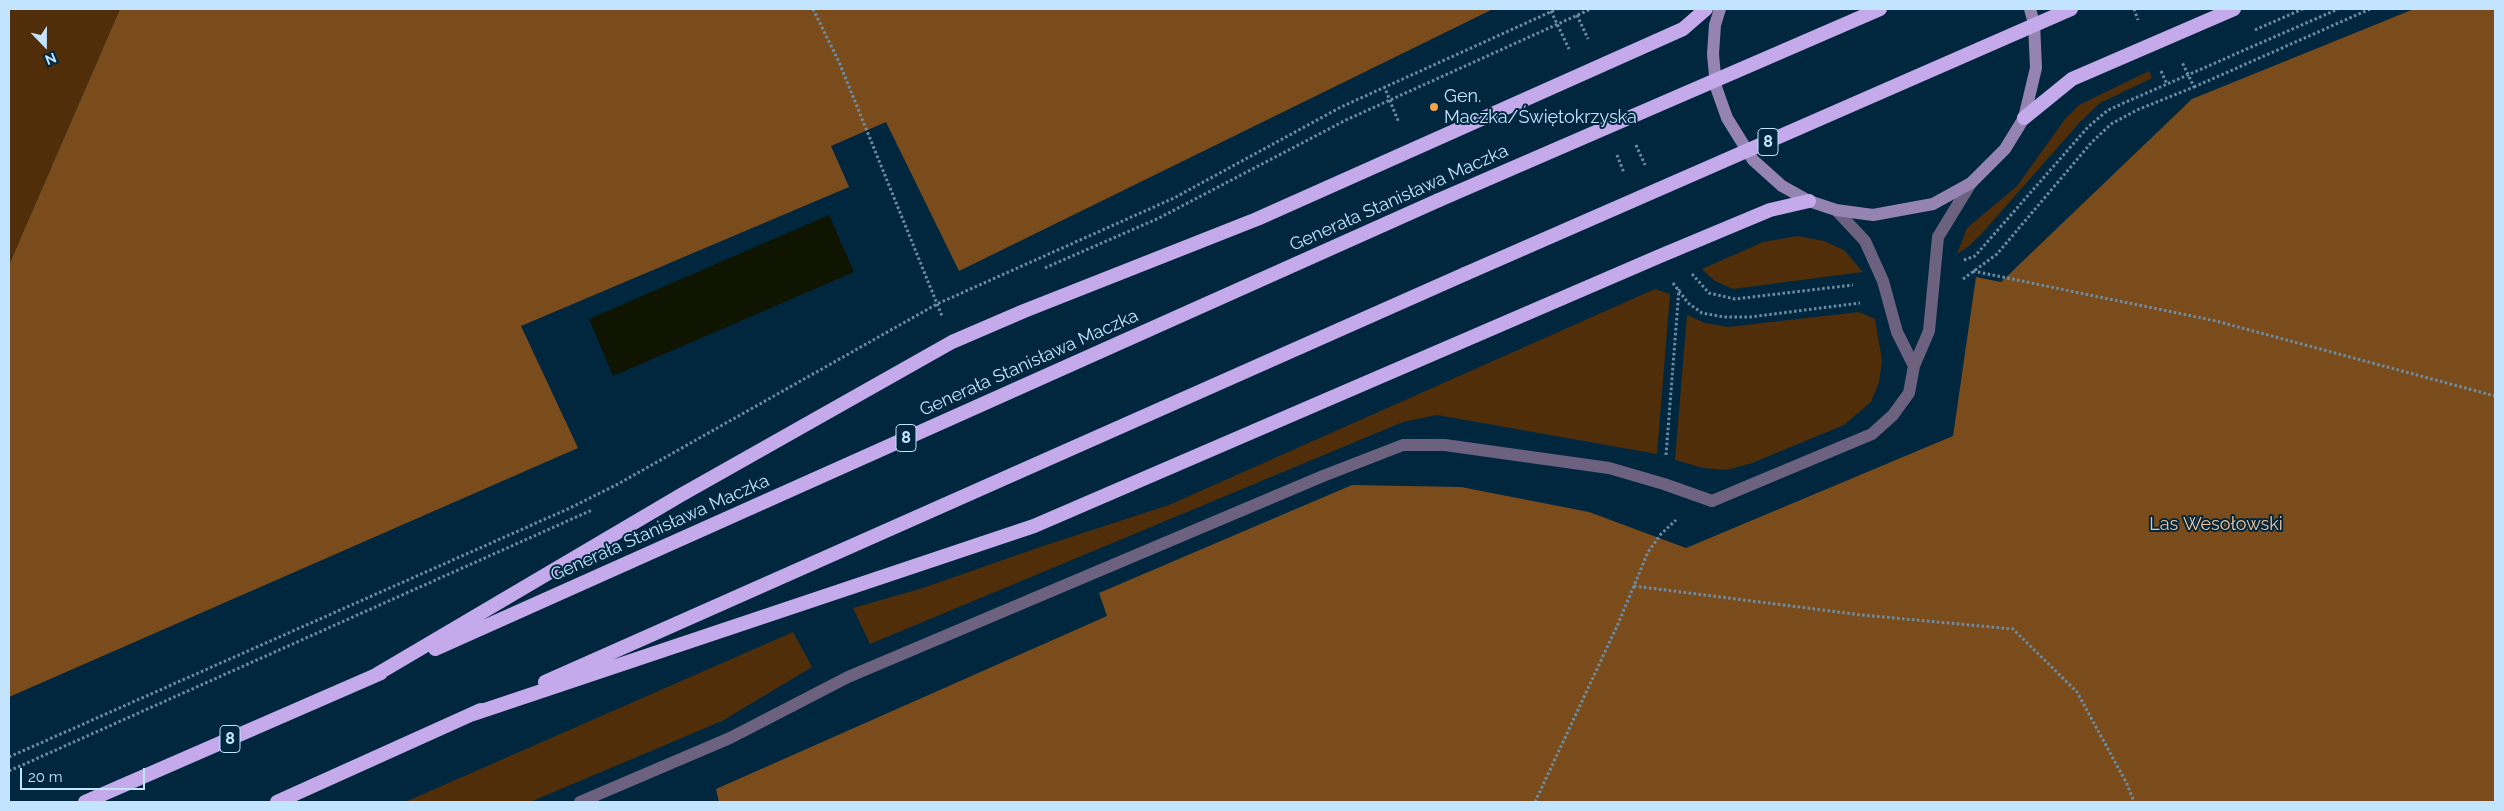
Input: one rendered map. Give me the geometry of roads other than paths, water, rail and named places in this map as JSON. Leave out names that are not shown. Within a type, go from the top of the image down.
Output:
[{"type":"highway","points":[[374,676],[690,490],[952,342],[1033,307],[1257,219],[1683,28],[1706,9]]},
{"type":"highway","name":"Generała Stanisława Maczka","points":[[85,802],[374,676],[1438,200],[1880,9]]},
{"type":"highway","name":"8","points":[[277,802],[1465,274],[2071,9]]},
{"type":"highway","points":[[2024,118],[2072,79],[2234,9]]},
{"type":"highway","points":[[473,714],[1034,526],[1770,210],[1809,201]]},
{"type":"main road","points":[[1720,9],[1715,25],[1713,54],[1716,87],[1727,118],[1754,160],[1782,186],[1809,201],[1836,210],[1873,215],[1933,204],[1971,183],[2005,149],[2024,118],[2036,68],[2034,23],[2030,9]]},
{"type":"street","points":[[580,802],[730,738],[848,677],[1314,480],[1403,445],[1445,445],[1609,468],[1664,484],[1712,501],[1872,434],[1893,414],[1909,393],[1914,366],[1929,331],[1938,237],[1971,183]]},
{"type":"street","points":[[1836,210],[1865,241],[1884,281],[1897,332],[1914,366]]},
{"type":"place","name":"Gen. Maczka/Świętokrzyska","points":[[1434,107]]},
{"type":"park label","name":"Las Wesołowski","points":[[2216,525]]}]
